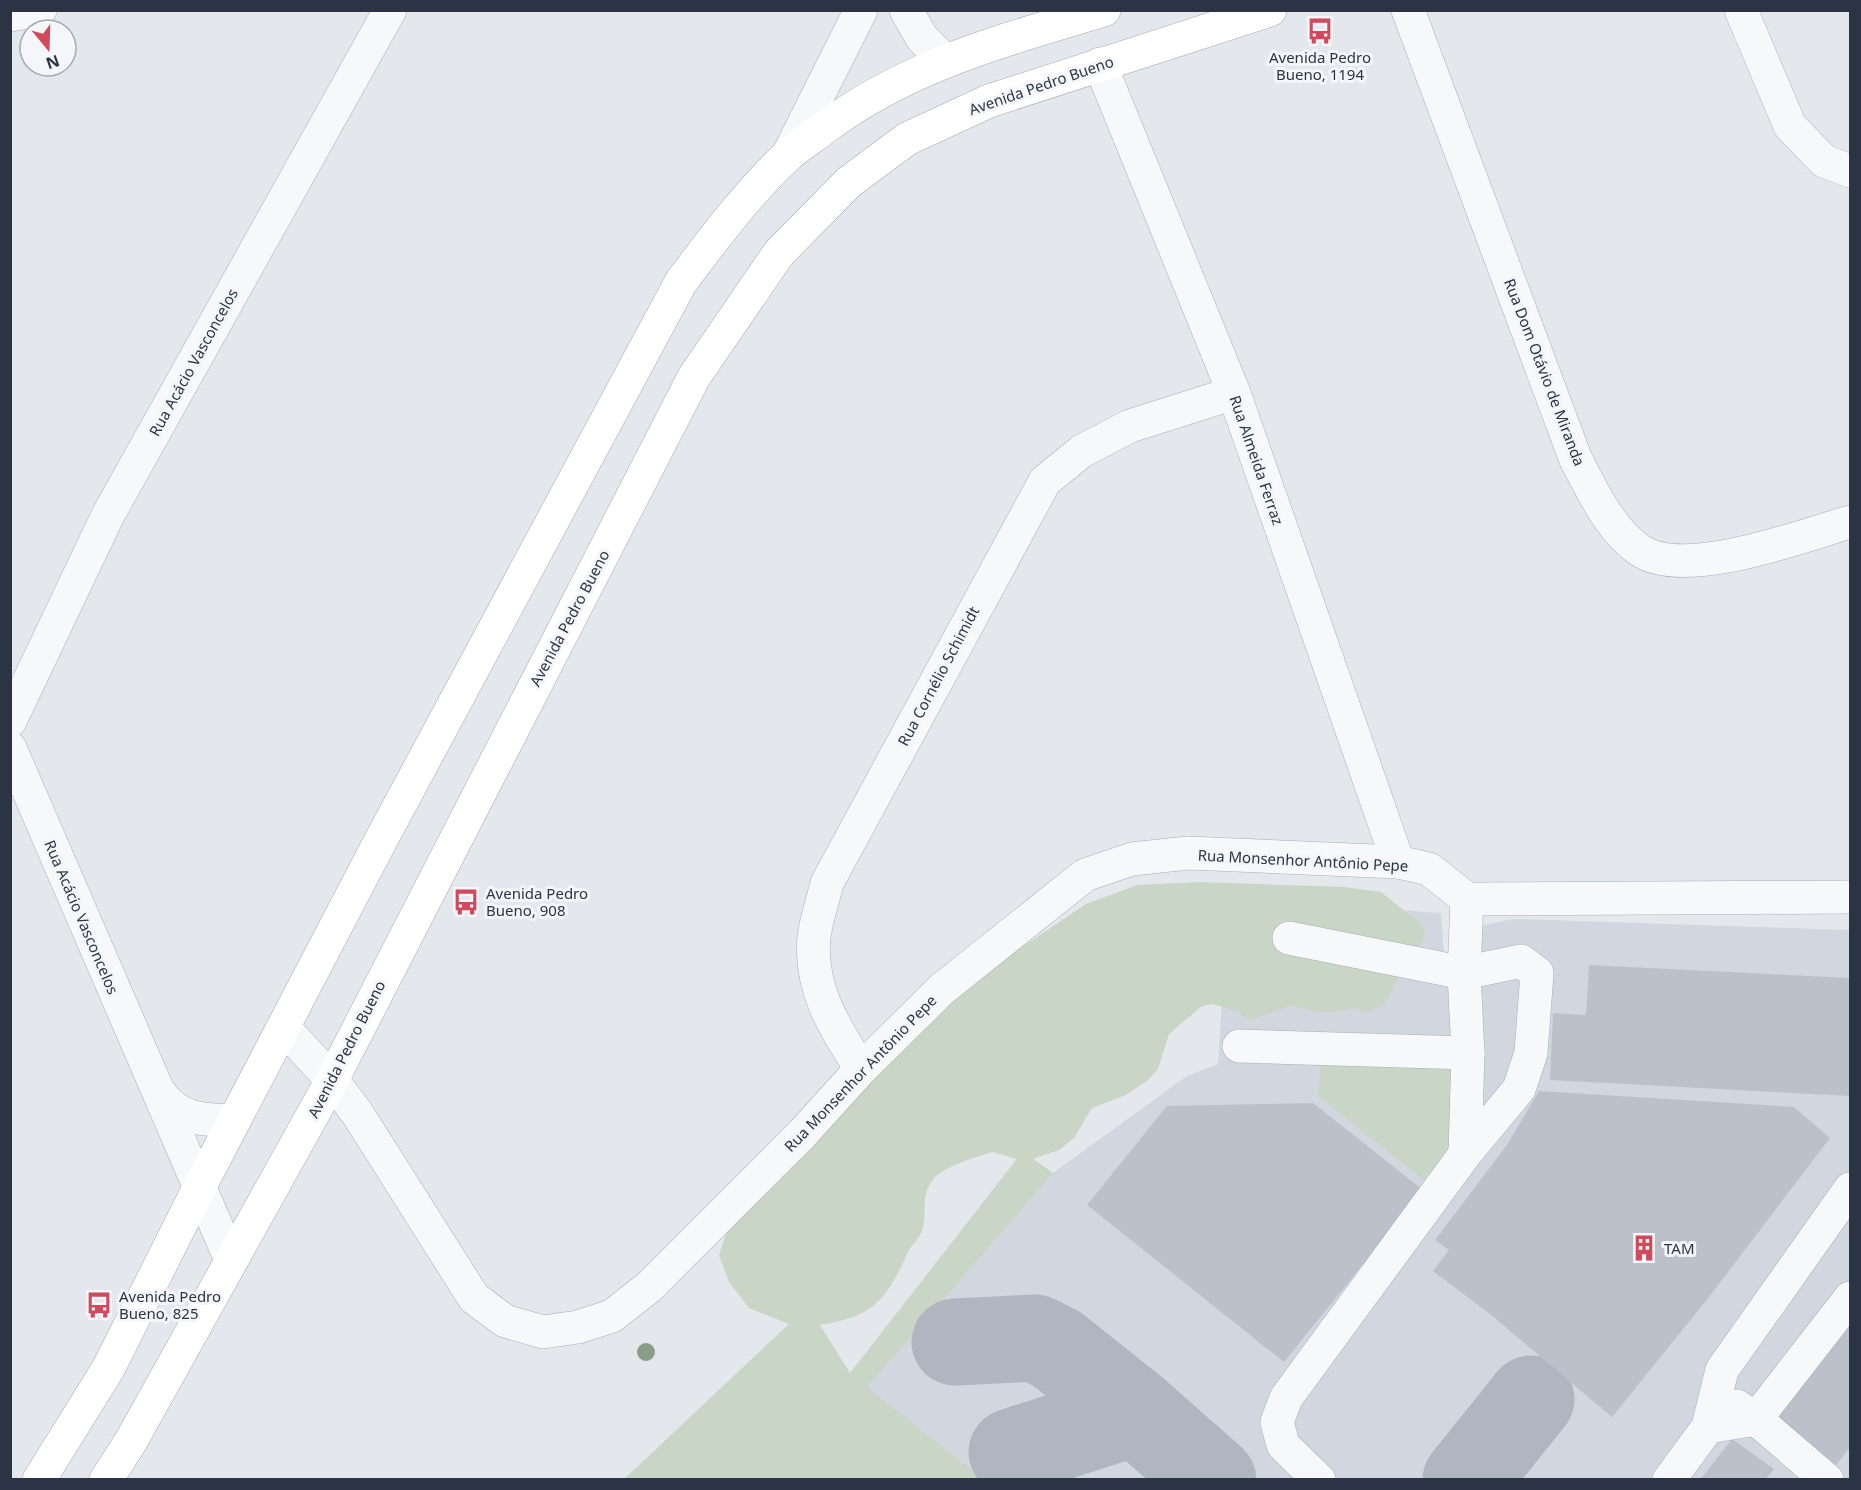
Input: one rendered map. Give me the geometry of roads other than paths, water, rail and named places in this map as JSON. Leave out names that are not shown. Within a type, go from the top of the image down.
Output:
[{"type":"main road","points":[[39,1479],[108,1369],[234,1120],[454,701],[681,282],[732,216],[788,155],[852,107],[909,75],[944,60],[1104,10]]},
{"type":"main road","name":"Avenida Pedro Bueno","points":[[105,1479],[131,1441],[332,1080],[694,377],[779,254],[849,182],[907,139],[989,101],[1270,10]]},
{"type":"street","points":[[10,15],[40,10]]},
{"type":"street","name":"Rua Acácio Vasconcelos","points":[[10,721],[108,515],[390,10]]},
{"type":"street","points":[[788,155],[861,10]]},
{"type":"street","points":[[906,10],[922,38],[944,60]]},
{"type":"street","name":"Rua Dom Otávio de Miranda","points":[[1408,10],[1576,460],[1605,515],[1639,550],[1678,562],[1729,557],[1851,522]]},
{"type":"street","points":[[1741,10],[1790,126],[1824,161],[1851,171]]},
{"type":"street","name":"Rua Almeida Ferraz","points":[[1100,64],[1234,393],[1398,862]]},
{"type":"street","name":"Rua Cornélio Schimidt","points":[[861,1069],[827,1015],[817,980],[814,938],[827,883],[1008,546],[1045,481],[1082,451],[1130,426],[1234,393]]},
{"type":"street","name":"Rua Acácio Vasconcelos","points":[[10,748],[231,1260]]},
{"type":"street","name":"Rua Monsenhor Antônio Pepe","points":[[284,1028],[332,1080],[390,1163],[474,1298],[505,1321],[543,1332],[578,1327],[612,1316],[650,1287],[802,1134],[861,1069],[942,989],[1085,875],[1132,859],[1188,853],[1398,862],[1429,869],[1467,899]]},
{"type":"street","points":[[1465,1154],[1468,1053],[1464,973],[1467,899],[1851,897]]},
{"type":"street","points":[[1289,938],[1464,973],[1521,961],[1537,973],[1531,1053],[1520,1089],[1465,1154],[1286,1398],[1277,1422],[1283,1445],[1320,1479]]},
{"type":"street","points":[[1239,1046],[1468,1053]]},
{"type":"street","name":"Rua Acácio Vasconcelos","points":[[154,1086],[173,1107],[195,1120],[234,1120]]},
{"type":"street","points":[[1668,1479],[1708,1427],[1722,1370],[1851,1189]]},
{"type":"street","points":[[1708,1427],[1756,1419],[1851,1298]]},
{"type":"street","points":[[1715,1392],[1756,1419],[1818,1476]]},
{"type":"place","name":"Avenida Pedro Bueno, 1194","points":[[1320,31]]},
{"type":"place","name":"Avenida Pedro Bueno, 908","points":[[466,902]]},
{"type":"place","name":"TAM","points":[[1644,1248]]},
{"type":"place","name":"Avenida Pedro Bueno, 825","points":[[99,1305]]}]
